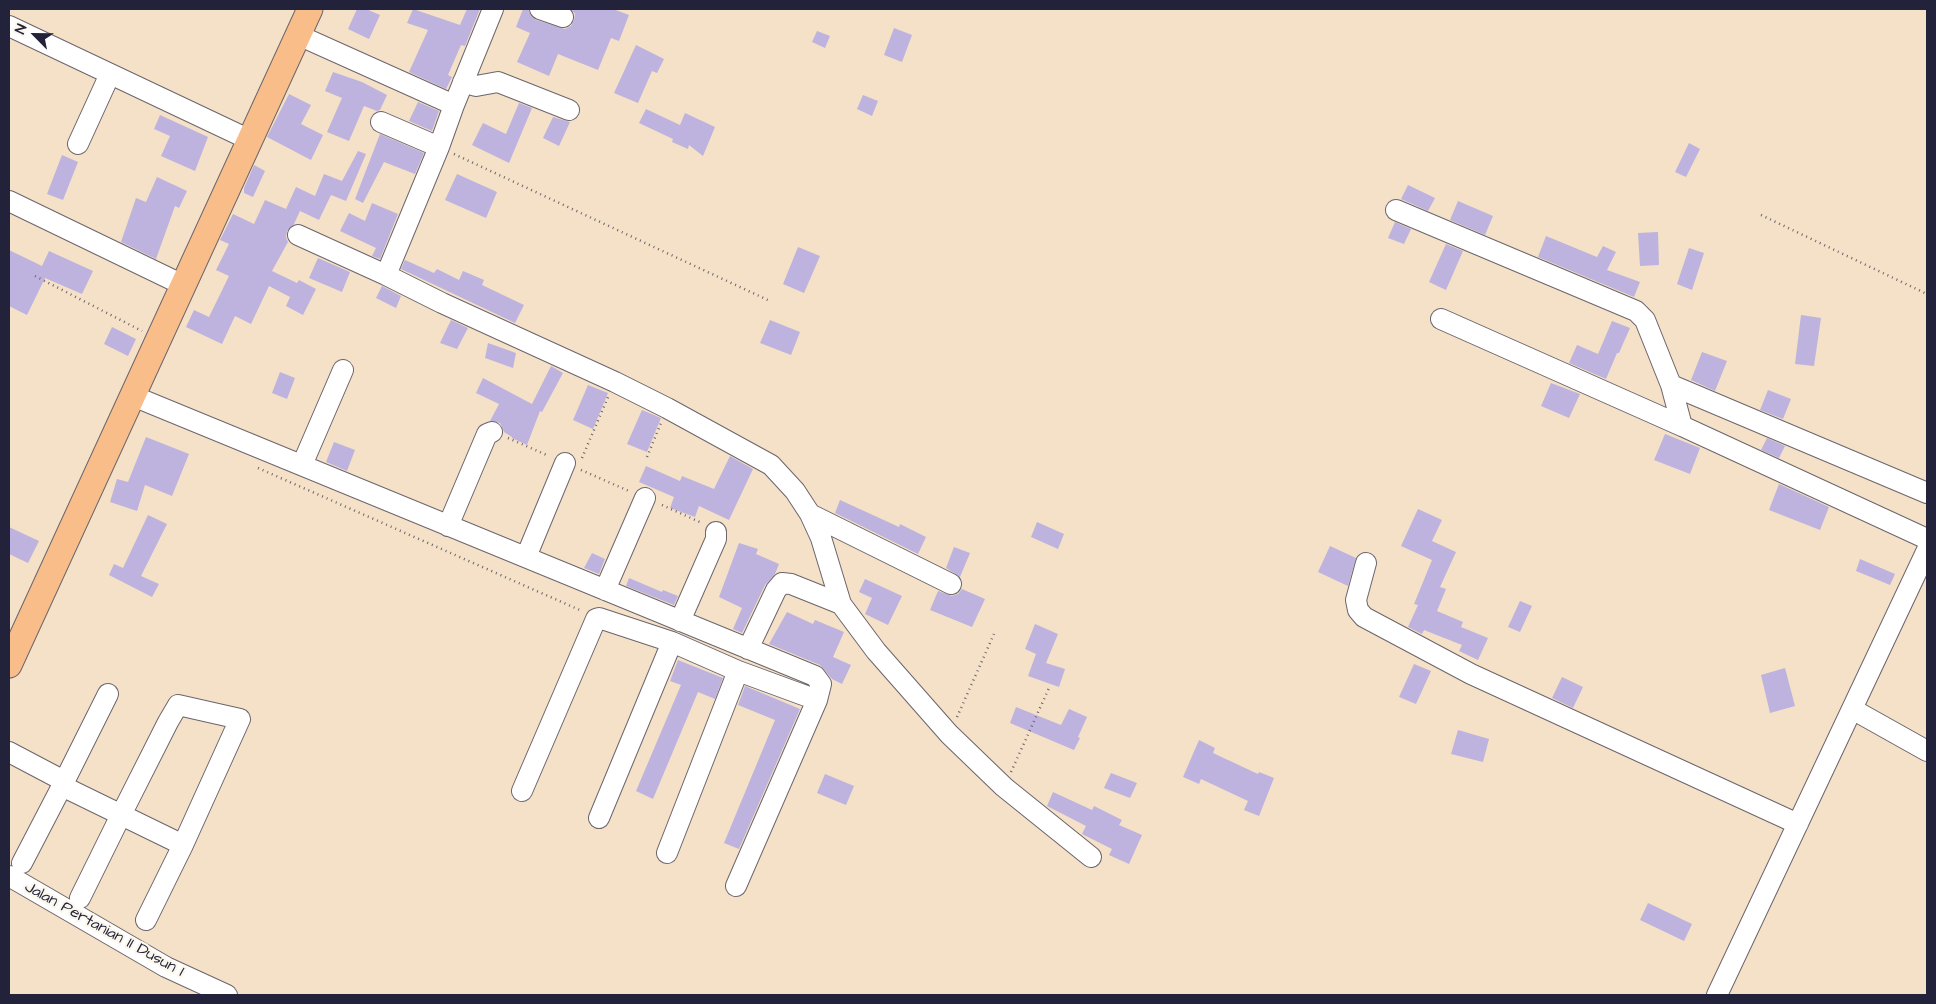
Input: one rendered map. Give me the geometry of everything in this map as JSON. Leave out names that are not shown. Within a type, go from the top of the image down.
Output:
[{"type":"main road","points":[[9,665],[310,9]]},
{"type":"street","points":[[386,275],[493,9]]},
{"type":"street","points":[[540,9],[563,17]]},
{"type":"street","points":[[9,26],[250,140]]},
{"type":"street","points":[[298,35],[454,105]]},
{"type":"street","points":[[78,144],[110,74]]},
{"type":"street","points":[[463,82],[476,86],[498,82],[569,110]]},
{"type":"street","points":[[381,122],[439,147]]},
{"type":"street","points":[[9,201],[183,285]]},
{"type":"street","points":[[1396,210],[1636,311],[1645,320],[1671,386],[1682,426]]},
{"type":"street","points":[[298,235],[615,382],[771,465],[795,491],[810,514],[821,538],[841,604],[876,651],[949,734],[1004,787],[1091,857]]},
{"type":"street","points":[[1441,319],[1927,538]]},
{"type":"street","points":[[302,465],[343,370]]},
{"type":"street","points":[[1671,386],[1927,492]]},
{"type":"street","points":[[133,396],[815,676],[821,684],[817,700],[736,886]]},
{"type":"street","points":[[448,526],[487,434],[492,432]]},
{"type":"street","points":[[526,557],[571,466]]},
{"type":"street","points":[[605,590],[645,498]]},
{"type":"street","points":[[810,514],[951,584]]},
{"type":"street","points":[[680,621],[716,539],[716,532]]},
{"type":"street","points":[[1717,995],[1927,550]]},
{"type":"street","points":[[1366,563],[1356,600],[1358,610],[1364,617],[1471,674],[1798,824]]},
{"type":"street","points":[[748,649],[776,590],[782,583],[791,584],[841,604]]},
{"type":"street","points":[[522,791],[596,619],[600,618],[672,642],[738,671],[817,700]]},
{"type":"street","points":[[599,818],[672,642]]},
{"type":"street","points":[[667,853],[738,671]]},
{"type":"street","points":[[16,869],[63,784],[108,694]]},
{"type":"street","points":[[80,898],[120,815],[178,705],[240,719],[183,845],[146,920]]},
{"type":"street","points":[[1852,709],[1927,751]]},
{"type":"street","points":[[9,752],[120,815],[183,845]]},
{"type":"street","name":"Jalan Pertanian II Dusun I","points":[[16,869],[166,967],[227,995]]},
{"type":"path","points":[[439,147],[770,301]]},
{"type":"path","points":[[1761,214],[1927,294]]},
{"type":"path","points":[[35,276],[158,339]]},
{"type":"path","points":[[571,466],[615,382]]},
{"type":"path","points":[[647,457],[667,408]]},
{"type":"path","points":[[492,432],[710,527],[716,532]]},
{"type":"path","points":[[256,466],[600,618]]},
{"type":"path","points":[[949,734],[994,634]]},
{"type":"path","points":[[1004,787],[1049,688]]},
{"type":"building","points":[[357,9],[366,9],[380,15],[369,39],[348,29]]},
{"type":"building","points":[[413,9],[460,25],[467,9],[480,9],[465,46],[461,45],[448,75],[452,77],[446,89],[409,72],[428,30],[407,23]]},
{"type":"building","points":[[523,9],[528,9],[531,16],[536,20],[565,29],[571,26],[574,20],[575,14],[571,9],[613,9],[629,15],[619,41],[611,38],[598,70],[558,54],[549,76],[517,62],[530,33],[516,27]]},
{"type":"building","points":[[894,28],[912,35],[902,62],[884,55]]},
{"type":"building","points":[[817,31],[830,36],[825,48],[812,42]]},
{"type":"building","points":[[636,45],[664,59],[657,73],[652,71],[638,103],[614,93]]},
{"type":"building","points":[[333,72],[362,82],[387,95],[380,110],[377,111],[364,106],[349,141],[327,132],[342,98],[325,91]]},
{"type":"building","points":[[289,94],[311,105],[301,124],[323,135],[311,160],[267,137]]},
{"type":"building","points":[[863,95],[878,101],[872,116],[857,109]]},
{"type":"building","points":[[418,102],[439,111],[432,131],[409,121]]},
{"type":"building","points":[[519,103],[532,108],[509,163],[472,145],[483,123],[506,134]]},
{"type":"building","points":[[646,109],[680,125],[685,113],[715,127],[703,156],[689,145],[688,149],[672,142],[673,139],[639,123]]},
{"type":"building","points":[[160,115],[208,137],[195,171],[161,156],[170,136],[154,129]]},
{"type":"building","points":[[553,117],[570,122],[559,146],[543,138]]},
{"type":"building","points":[[380,134],[424,153],[415,174],[384,162],[363,203],[355,199]]},
{"type":"building","points":[[1689,143],[1700,149],[1686,177],[1675,172]]},
{"type":"building","points":[[358,151],[366,154],[346,201],[331,195],[319,220],[300,211],[294,224],[287,231],[286,237],[288,242],[272,271],[297,283],[299,280],[316,289],[303,315],[286,306],[290,297],[269,286],[251,324],[235,316],[222,344],[186,327],[194,310],[209,317],[229,276],[216,270],[229,244],[220,240],[233,214],[254,224],[265,200],[286,209],[296,187],[315,196],[324,174],[342,181]]},
{"type":"building","points":[[62,155],[78,162],[63,200],[47,194]]},
{"type":"building","points":[[254,165],[265,171],[253,197],[244,193],[244,188]]},
{"type":"building","points":[[457,174],[497,192],[486,218],[445,200]]},
{"type":"building","points":[[157,177],[187,191],[179,208],[175,206],[156,259],[121,242],[136,198],[146,202]]},
{"type":"building","points":[[1408,185],[1435,198],[1428,211],[1401,199]]},
{"type":"building","points":[[1458,201],[1493,216],[1485,235],[1450,220]]},
{"type":"building","points":[[372,203],[398,214],[380,259],[372,256],[376,248],[340,231],[349,213],[365,221]]},
{"type":"building","points":[[1395,222],[1411,229],[1404,244],[1388,238]]},
{"type":"building","points":[[1658,232],[1659,265],[1640,266],[1638,233]]},
{"type":"building","points":[[1546,236],[1597,257],[1603,246],[1616,252],[1607,270],[1640,282],[1634,297],[1538,257]]},
{"type":"building","points":[[1446,244],[1463,251],[1446,290],[1429,282]]},
{"type":"building","points":[[798,247],[820,256],[804,293],[783,284]]},
{"type":"building","points":[[1689,248],[1704,253],[1692,290],[1677,284]]},
{"type":"building","points":[[9,250],[42,266],[49,251],[93,271],[82,294],[45,278],[27,315],[9,306]]},
{"type":"building","points":[[318,258],[350,272],[342,292],[309,278]]},
{"type":"building","points":[[405,260],[434,273],[437,269],[459,280],[463,271],[484,280],[482,285],[524,305],[515,323],[401,269]]},
{"type":"building","points":[[382,286],[401,296],[396,308],[376,298]]},
{"type":"building","points":[[1801,315],[1821,318],[1814,366],[1795,364]]},
{"type":"building","points":[[451,320],[468,328],[457,349],[440,343]]},
{"type":"building","points":[[770,320],[800,332],[791,355],[760,343]]},
{"type":"building","points":[[1612,321],[1630,328],[1606,379],[1569,363],[1577,345],[1598,354]]},
{"type":"building","points":[[112,327],[136,339],[128,356],[104,344]]},
{"type":"building","points":[[488,343],[516,353],[513,368],[485,358]]},
{"type":"building","points":[[1702,352],[1727,361],[1715,391],[1691,380]]},
{"type":"building","points":[[551,366],[563,373],[542,412],[540,411],[527,445],[504,432],[500,423],[490,421],[499,404],[476,393],[483,378],[532,404]]},
{"type":"building","points":[[280,372],[295,378],[287,399],[272,393]]},
{"type":"building","points":[[1551,383],[1580,394],[1569,418],[1541,406]]},
{"type":"building","points":[[588,385],[608,393],[593,429],[573,420]]},
{"type":"building","points":[[1768,390],[1791,399],[1783,419],[1760,410]]},
{"type":"building","points":[[642,410],[661,418],[647,452],[627,444]]},
{"type":"building","points":[[1665,434],[1700,448],[1690,474],[1654,460]]},
{"type":"building","points":[[146,437],[189,454],[172,496],[145,485],[137,511],[110,502],[117,479],[128,482]]},
{"type":"building","points":[[1767,438],[1785,446],[1779,458],[1761,450]]},
{"type":"building","points":[[334,442],[355,450],[347,471],[326,462]]},
{"type":"building","points":[[730,456],[753,469],[729,520],[699,506],[695,517],[670,508],[674,497],[639,482],[646,466],[680,481],[682,476],[714,489]]},
{"type":"building","points":[[1779,484],[1829,507],[1820,530],[1769,510]]},
{"type":"building","points":[[840,500],[899,527],[900,524],[926,537],[918,554],[835,513]]},
{"type":"building","points":[[1418,509],[1442,520],[1432,541],[1456,552],[1440,587],[1446,589],[1437,611],[1463,622],[1461,627],[1488,638],[1478,660],[1459,651],[1462,645],[1424,630],[1422,634],[1408,627],[1418,605],[1414,604],[1432,560],[1401,546]]},
{"type":"building","points":[[148,515],[167,524],[141,576],[159,584],[152,597],[109,575],[114,564],[123,568]]},
{"type":"building","points":[[1037,522],[1064,534],[1058,549],[1031,537]]},
{"type":"building","points":[[9,527],[39,541],[28,563],[9,554]]},
{"type":"building","points":[[739,543],[758,549],[756,554],[779,564],[775,574],[765,585],[742,633],[733,629],[742,608],[719,597]]},
{"type":"building","points":[[1330,546],[1356,558],[1348,586],[1318,572]]},
{"type":"building","points":[[954,547],[970,553],[960,577],[946,568]]},
{"type":"building","points":[[592,553],[605,559],[599,574],[584,568]]},
{"type":"building","points":[[1860,559],[1895,574],[1890,585],[1856,571]]},
{"type":"building","points":[[629,578],[662,592],[663,590],[678,596],[674,605],[626,586]]},
{"type":"building","points":[[865,579],[902,596],[888,625],[865,614],[872,598],[859,592]]},
{"type":"building","points":[[962,589],[985,599],[972,627],[930,610],[938,591],[952,596],[958,594]]},
{"type":"building","points":[[1520,601],[1532,606],[1520,632],[1508,627]]},
{"type":"building","points":[[787,612],[813,624],[815,620],[844,632],[833,657],[851,665],[842,684],[832,679],[820,665],[769,644]]},
{"type":"building","points":[[1035,624],[1058,634],[1046,663],[1065,669],[1059,687],[1028,676],[1036,654],[1025,649]]},
{"type":"building","points":[[678,660],[723,678],[715,699],[698,692],[653,799],[636,791],[681,685],[670,681]]},
{"type":"building","points":[[1414,664],[1431,671],[1416,704],[1399,697]]},
{"type":"building","points":[[1785,668],[1795,706],[1770,713],[1761,675]]},
{"type":"building","points":[[1562,677],[1583,687],[1573,708],[1552,698]]},
{"type":"building","points":[[745,686],[800,709],[739,849],[724,843],[775,720],[738,705]]},
{"type":"building","points":[[1016,707],[1061,725],[1069,709],[1087,717],[1074,750],[1010,723]]},
{"type":"building","points":[[1458,730],[1489,739],[1483,762],[1451,754]]},
{"type":"building","points":[[1199,740],[1215,748],[1213,753],[1258,774],[1259,772],[1274,778],[1259,816],[1244,810],[1248,801],[1201,779],[1199,784],[1183,777]]},
{"type":"building","points":[[1111,773],[1137,783],[1130,798],[1104,788]]},
{"type":"building","points":[[825,774],[854,786],[846,805],[817,793]]},
{"type":"building","points":[[1053,792],[1092,810],[1094,806],[1122,820],[1119,825],[1142,835],[1129,864],[1109,855],[1112,849],[1082,834],[1086,826],[1047,806]]},
{"type":"building","points":[[1648,903],[1692,924],[1684,941],[1640,920]]}]
